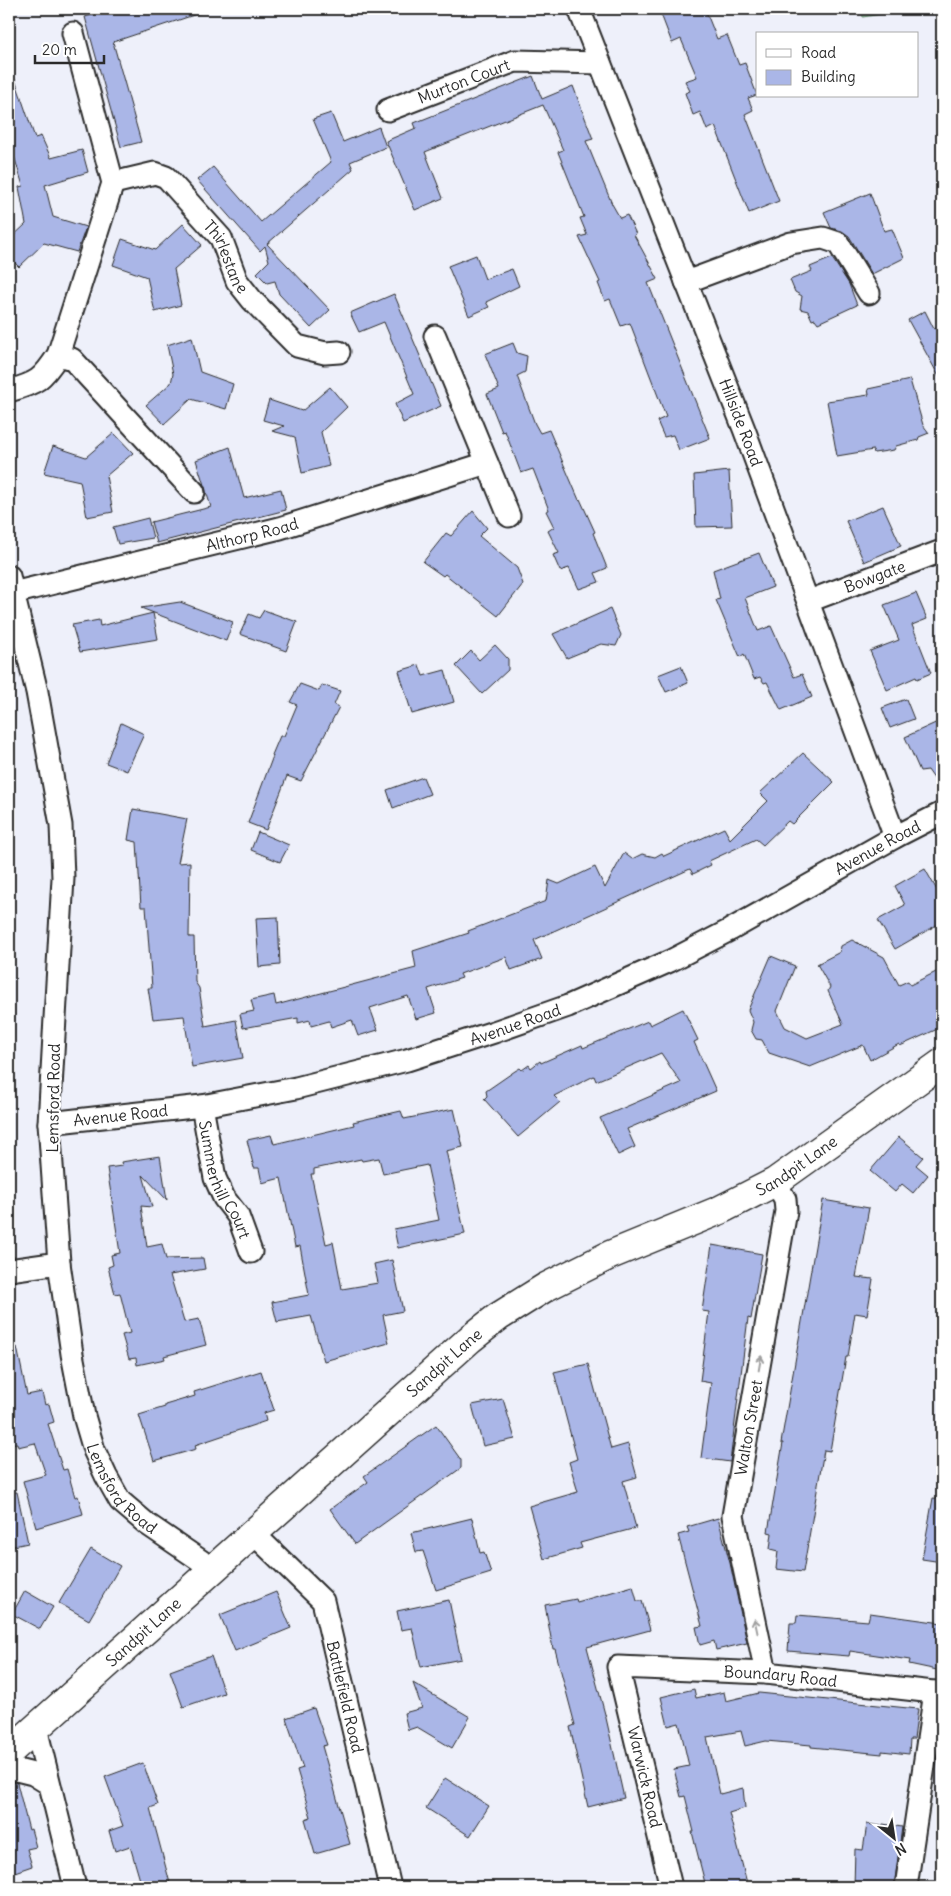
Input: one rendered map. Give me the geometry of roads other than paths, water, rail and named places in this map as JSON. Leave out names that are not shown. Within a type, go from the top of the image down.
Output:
[{"type":"street","name":"Hillside Road","points":[[579,9],[809,601],[895,837]]},
{"type":"street","points":[[9,391],[32,384],[47,373],[58,355],[113,183],[73,33]]},
{"type":"street","name":"Murton Court","points":[[388,110],[515,62],[600,63]]},
{"type":"street","name":"Thirlestane","points":[[113,183],[155,173],[166,177],[221,238],[237,281],[252,300],[297,346],[325,353],[339,352]]},
{"type":"street","points":[[686,282],[791,243],[824,238],[838,243],[869,293]]},
{"type":"street","points":[[435,336],[509,516]]},
{"type":"street","points":[[58,355],[72,360],[194,492]]},
{"type":"street","name":"Althorp Road","points":[[11,584],[280,528],[487,463]]},
{"type":"street","name":"Bowgate","points":[[809,601],[939,552]]},
{"type":"street","name":"Lemsford Road","points":[[11,584],[37,692],[61,825],[63,878],[49,1124],[59,1263],[72,1354],[84,1416],[94,1450],[120,1501],[141,1519],[213,1569]]},
{"type":"street","name":"Avenue Road","points":[[49,1124],[202,1106],[296,1088],[406,1060],[568,1006],[670,961],[942,813]]},
{"type":"street","name":"Sandpit Lane","points":[[9,1752],[470,1339],[498,1317],[546,1287],[610,1255],[720,1210],[775,1182],[942,1063]]},
{"type":"street","name":"Summerhill Court","points":[[202,1106],[215,1178],[224,1198],[238,1216],[251,1252]]},
{"type":"street","name":"Walton Street","points":[[766,1673],[733,1516],[786,1211],[784,1199],[775,1182]]},
{"type":"street","points":[[9,1270],[59,1263]]},
{"type":"street","name":"Battlefield Road","points":[[253,1533],[322,1601],[390,1887]]},
{"type":"street","name":"Boundary Road","points":[[618,1667],[766,1673],[939,1692]]},
{"type":"street","name":"Warwick Road","points":[[618,1667],[671,1887]]},
{"type":"street","points":[[906,1887],[939,1692]]},
{"type":"street","points":[[36,1728],[75,1887]]},
{"type":"street","points":[[9,1768],[33,1774],[49,1784]]}]
